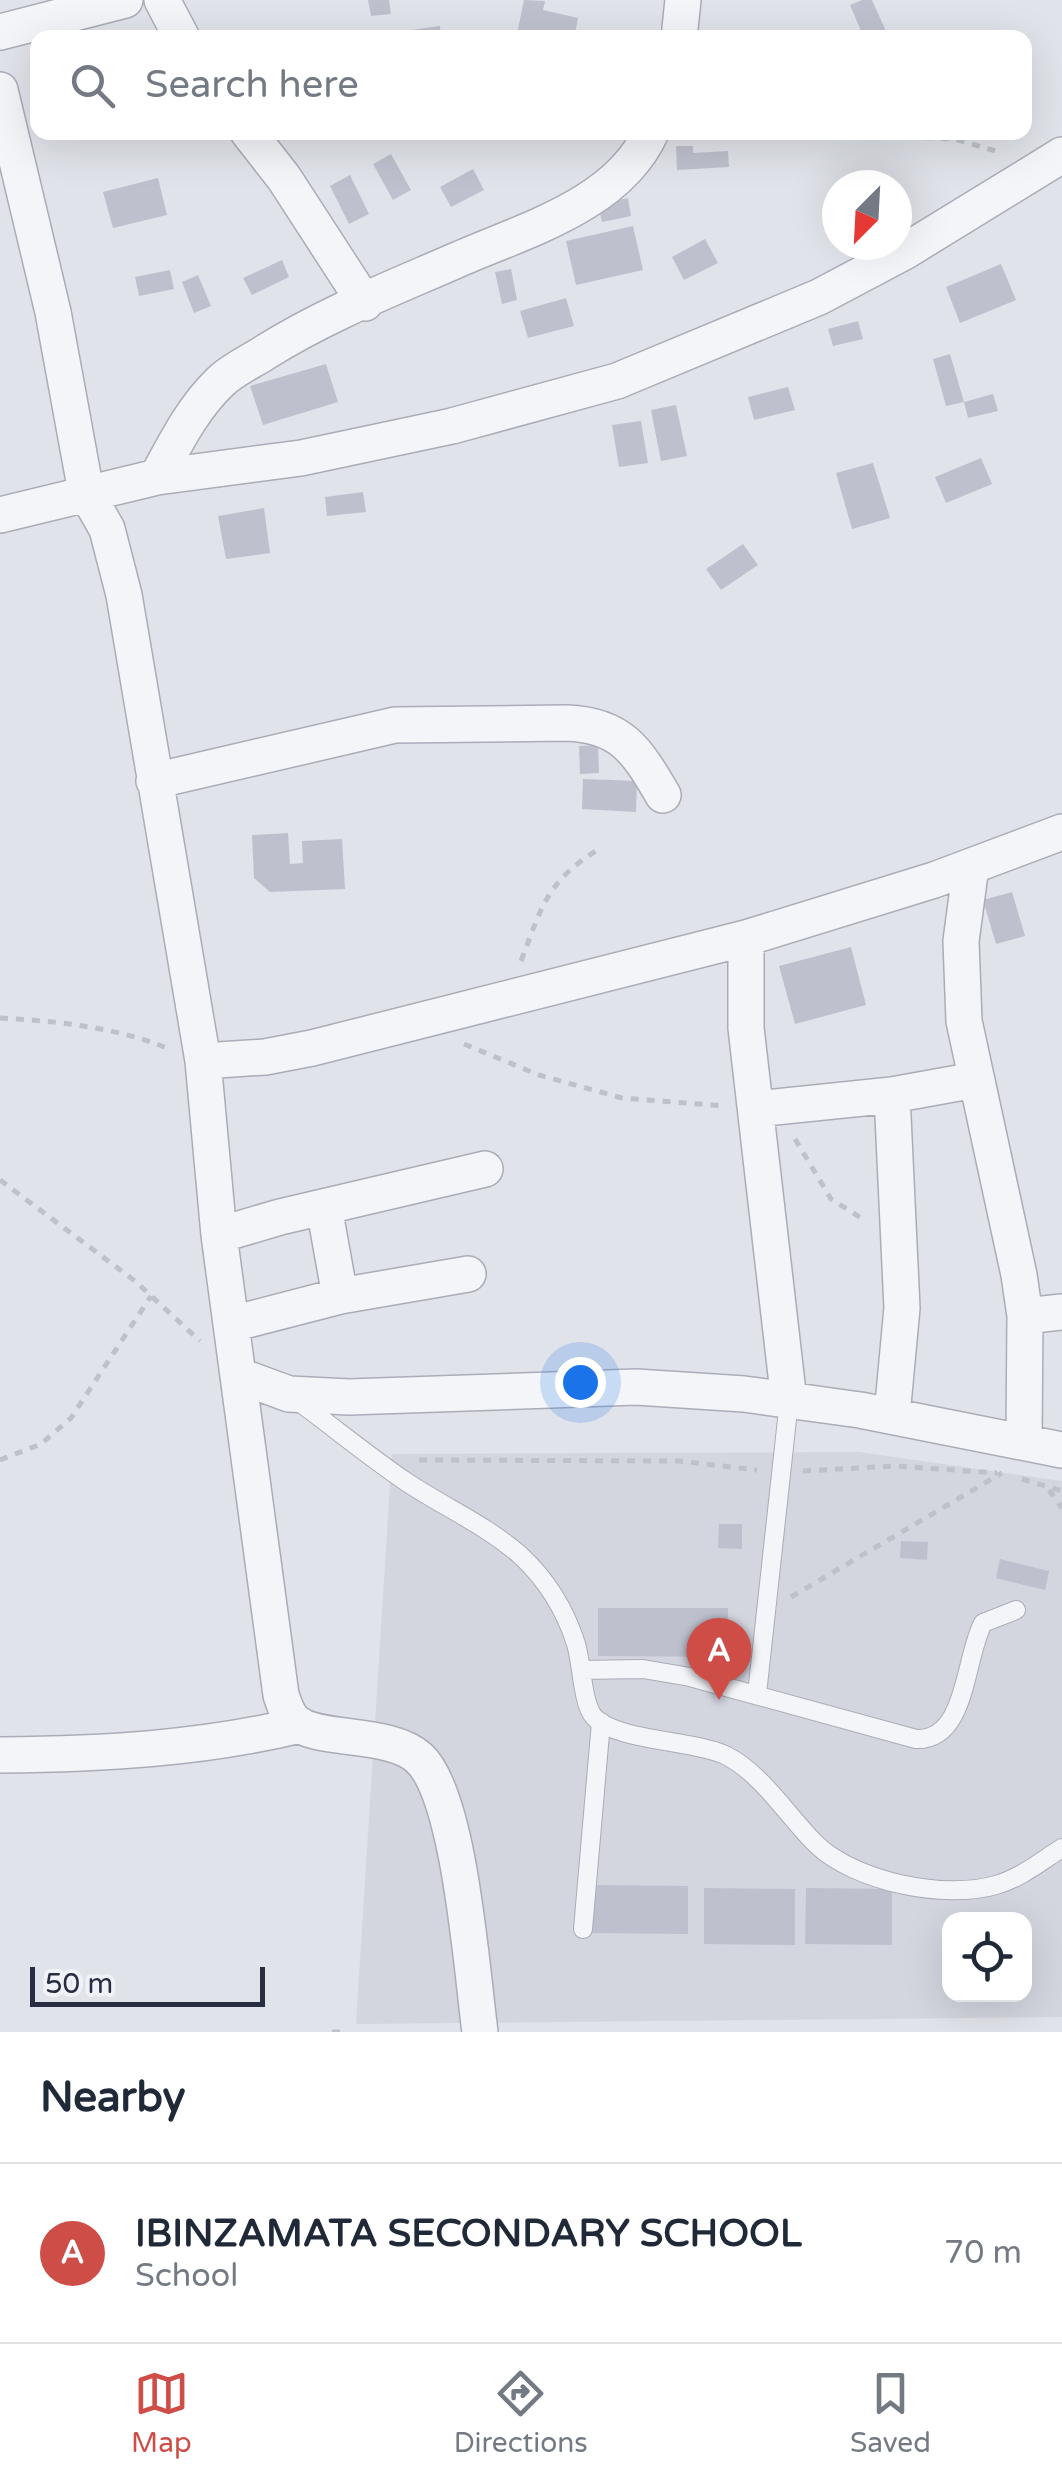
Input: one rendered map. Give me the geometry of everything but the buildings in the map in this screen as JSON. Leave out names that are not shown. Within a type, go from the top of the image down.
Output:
[{"type":"street","points":[[0,32],[125,0]]},
{"type":"street","points":[[162,0],[178,30]]},
{"type":"street","points":[[679,30],[683,0]]},
{"type":"street","points":[[0,90],[53,312],[86,492],[107,529],[124,594],[202,1061],[219,1235],[281,1696],[300,1725]]},
{"type":"street","points":[[254,140],[284,178],[364,302]]},
{"type":"street","points":[[157,478],[190,417],[222,380],[301,330],[542,224],[613,182],[646,140]]},
{"type":"street","points":[[0,515],[157,478],[302,458],[452,426],[616,381],[819,298],[904,252],[1052,162]]},
{"type":"street","points":[[154,781],[396,725],[567,723],[594,724],[618,735],[642,759],[663,795]]},
{"type":"street","points":[[202,1061],[265,1057],[410,1026],[508,997],[746,938],[971,866],[1062,832]]},
{"type":"street","points":[[971,866],[961,957],[964,1021],[1019,1275],[1024,1316],[1024,1440]]},
{"type":"street","points":[[746,938],[746,1028],[789,1400]]},
{"type":"street","points":[[756,1109],[975,1080]]},
{"type":"street","points":[[892,1094],[902,1308],[892,1415]]},
{"type":"street","points":[[219,1235],[485,1169]]},
{"type":"street","points":[[324,1207],[340,1296]]},
{"type":"street","points":[[232,1324],[340,1296],[468,1274]]},
{"type":"street","points":[[1024,1316],[1062,1312]]},
{"type":"street","points":[[240,1376],[288,1394],[350,1398],[636,1387],[744,1394],[892,1415],[1062,1450]]},
{"type":"street","points":[[0,1754],[132,1751],[195,1745],[300,1725],[407,1750],[428,1768],[450,1830],[480,2032]]},
{"type":"lane","points":[[288,1394],[516,1552],[535,1570],[558,1600],[576,1646],[590,1711],[601,1722],[730,1757],[835,1860],[865,1876],[929,1888],[975,1889],[1015,1879],[1062,1848]]},
{"type":"lane","points":[[757,1694],[789,1400]]},
{"type":"lane","points":[[581,1670],[643,1669],[690,1677],[916,1739],[934,1738],[950,1725],[984,1623],[1016,1610]]},
{"type":"lane","points":[[583,1929],[601,1722]]},
{"type":"path","points":[[959,140],[1052,162]]},
{"type":"path","points":[[508,997],[538,915],[555,884],[563,873],[598,849]]},
{"type":"path","points":[[0,1018],[137,1036],[202,1061]]},
{"type":"path","points":[[410,1026],[539,1075],[622,1098],[756,1109],[796,1140],[831,1199],[863,1220]]},
{"type":"path","points":[[0,1180],[151,1296],[240,1376]]},
{"type":"path","points":[[0,1460],[41,1444],[71,1418],[151,1296]]},
{"type":"path","points":[[378,1460],[679,1461],[782,1472],[894,1466],[1002,1474],[1062,1491]]},
{"type":"path","points":[[768,1612],[832,1570],[1002,1474]]},
{"type":"path","points":[[1047,1487],[1062,1508]]},
{"type":"path","points":[[332,2032],[345,2032]]},
{"type":"shaded area","points":[[859,1452],[1062,1481],[1062,2017],[356,2024],[392,1454]]},
{"type":"place","name":"IBINZAMATA SECONDARY SCHOOL","points":[[719,1700]]}]
